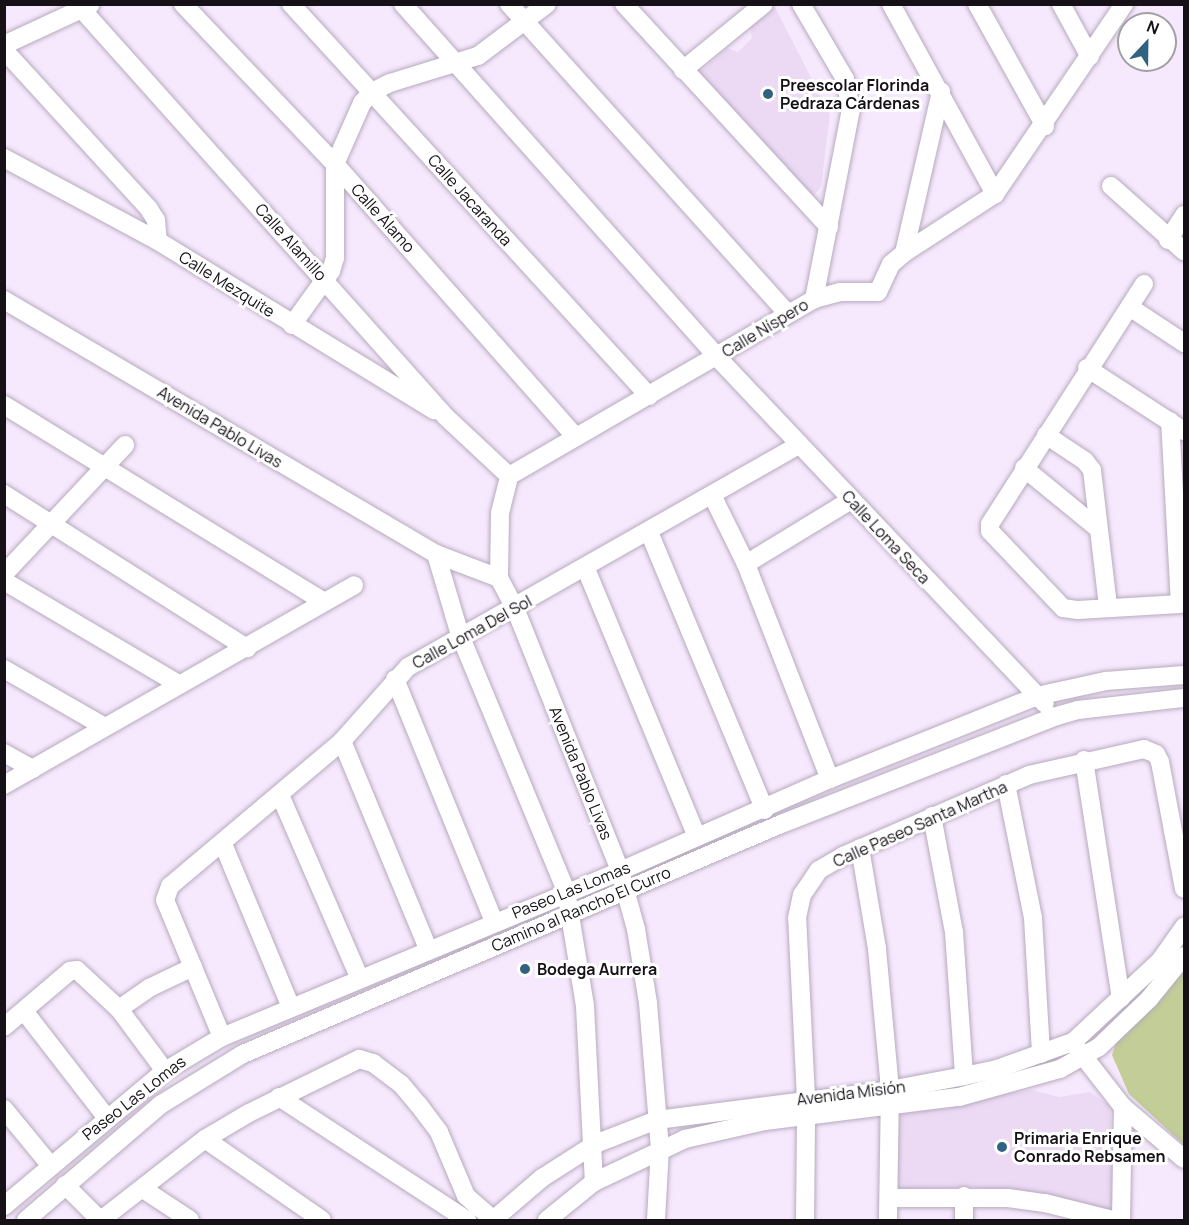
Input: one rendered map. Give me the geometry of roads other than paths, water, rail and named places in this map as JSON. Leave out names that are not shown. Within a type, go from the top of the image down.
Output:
[{"type":"street","name":"Calle Álamo","points":[[183,4],[335,164],[576,437]]},
{"type":"street","name":"Calle Jacaranda","points":[[291,4],[649,396]]},
{"type":"street","name":"Calle Loma Seca","points":[[403,4],[717,357],[1057,716]]},
{"type":"street","points":[[509,4],[787,313]]},
{"type":"street","points":[[292,325],[326,281],[335,258],[335,164],[355,115],[372,92],[478,56],[547,4]]},
{"type":"street","points":[[624,4],[829,227]]},
{"type":"street","points":[[801,4],[845,79],[851,109],[814,299]]},
{"type":"street","points":[[891,4],[996,194]]},
{"type":"street","points":[[977,4],[1044,126]]},
{"type":"street","points":[[1060,4],[1090,57]]},
{"type":"street","name":"Calle Níspero","points":[[509,476],[814,299],[840,292],[878,292],[891,264],[904,253],[996,194],[1044,126],[1124,4]]},
{"type":"street","points":[[4,45],[83,6]]},
{"type":"street","name":"Calle Alamillo","points":[[83,6],[446,417],[509,476]]},
{"type":"street","points":[[683,70],[752,8]]},
{"type":"street","points":[[4,50],[149,209],[156,220],[158,241]]},
{"type":"street","points":[[904,253],[941,91]]},
{"type":"street","name":"Calle Mezquite","points":[[4,158],[158,241],[292,325],[446,417]]},
{"type":"street","points":[[1111,186],[1168,240],[1185,250]]},
{"type":"street","points":[[1168,240],[1185,215]]},
{"type":"street","points":[[1087,368],[1177,426],[1180,604],[1108,606],[1078,610],[1063,608],[990,531],[993,517],[1087,368],[1131,308],[1144,284]]},
{"type":"street","name":"Avenida Pablo Livas","points":[[4,300],[436,554],[499,578],[515,608],[627,892],[648,1003],[660,1148],[656,1221]]},
{"type":"street","points":[[1131,308],[1185,343]]},
{"type":"street","points":[[4,405],[324,602]]},
{"type":"street","points":[[1046,435],[1086,460],[1092,470],[1096,527],[1108,606]]},
{"type":"street","points":[[4,574],[107,468],[125,445]]},
{"type":"street","name":"Calle Loma Del Sol","points":[[193,967],[165,900],[170,886],[223,844],[342,741],[395,679],[460,635],[586,569],[799,445]]},
{"type":"street","points":[[1024,468],[1096,527]]},
{"type":"street","points":[[499,578],[500,513],[509,476]]},
{"type":"street","points":[[4,494],[247,648]]},
{"type":"street","points":[[713,497],[746,564],[830,779]]},
{"type":"street","points":[[746,564],[851,500]]},
{"type":"street","points":[[649,532],[765,810]]},
{"type":"street","points":[[436,554],[460,635],[566,891],[585,1006],[595,1144],[594,1182]]},
{"type":"street","points":[[586,569],[696,837]]},
{"type":"street","points":[[4,581],[180,685]]},
{"type":"street","points":[[4,785],[354,585]]},
{"type":"street","points":[[4,669],[105,727]]},
{"type":"street","name":"Paseo Las Lomas","points":[[7,1201],[165,1071],[222,1037],[359,977],[765,810],[830,779],[1037,696],[1106,681],[1185,675]]},
{"type":"street","points":[[395,679],[494,922]]},
{"type":"street","name":"Camino al Rancho El Curro","points":[[26,1221],[160,1105],[243,1054],[378,994],[571,917],[781,824],[1057,716],[1078,710],[1185,698]]},
{"type":"street","points":[[342,741],[428,949]]},
{"type":"street","name":"Calle Paseo Santa Martha","points":[[805,1221],[806,1108],[797,918],[802,896],[819,870],[860,848],[1006,784],[1084,760],[1144,749],[1156,754],[1160,762],[1185,890]]},
{"type":"street","points":[[4,753],[33,769]]},
{"type":"street","points":[[1084,760],[1121,998]]},
{"type":"street","points":[[1006,784],[1033,918],[1041,1054]]},
{"type":"street","points":[[280,795],[359,977]]},
{"type":"street","points":[[932,816],[954,932],[964,1076]]},
{"type":"street","points":[[223,844],[291,1007]]},
{"type":"street","points":[[860,848],[877,949],[891,1097],[888,1221]]},
{"type":"street","name":"Avenida Misión","points":[[891,1097],[1041,1054],[1073,1042],[1160,961],[1185,927]]},
{"type":"street","name":"Avenida Misión","points":[[494,1220],[542,1178],[595,1144],[657,1120],[806,1108],[891,1097],[978,1093],[1034,1078],[1083,1059],[1149,999],[1185,956]]},
{"type":"street","points":[[119,1009],[149,988],[193,967],[222,1037]]},
{"type":"street","points":[[4,1027],[70,971],[86,974],[119,1009],[165,1071]]},
{"type":"street","points":[[24,1011],[107,1118]]},
{"type":"street","points":[[1073,1042],[1083,1059],[1123,1107],[1185,1159]]},
{"type":"street","points":[[66,1185],[100,1221],[205,1139],[279,1097],[352,1060],[373,1063],[401,1084],[439,1132],[466,1196],[494,1220]]},
{"type":"street","points":[[279,1097],[467,1221]]},
{"type":"street","points":[[1121,1221],[1123,1107]]},
{"type":"street","name":"Avenida Misión","points":[[547,1221],[594,1182],[660,1148],[806,1108]]},
{"type":"street","points":[[4,1109],[51,1166]]},
{"type":"street","points":[[205,1139],[322,1221]]},
{"type":"street","points":[[143,1189],[190,1221]]},
{"type":"street","points":[[451,1210],[466,1196]]},
{"type":"street","points":[[888,1198],[964,1196],[1044,1212],[1113,1221]]},
{"type":"street","points":[[964,1196],[964,1221]]},
{"type":"place","name":"Preescolar Florinda Pedraza Cárdenas","points":[[768,94]]},
{"type":"place","name":"Bodega Aurrera","points":[[525,969]]},
{"type":"place","name":"Primaria Enrique Conrado Rebsamen","points":[[1002,1147]]}]
